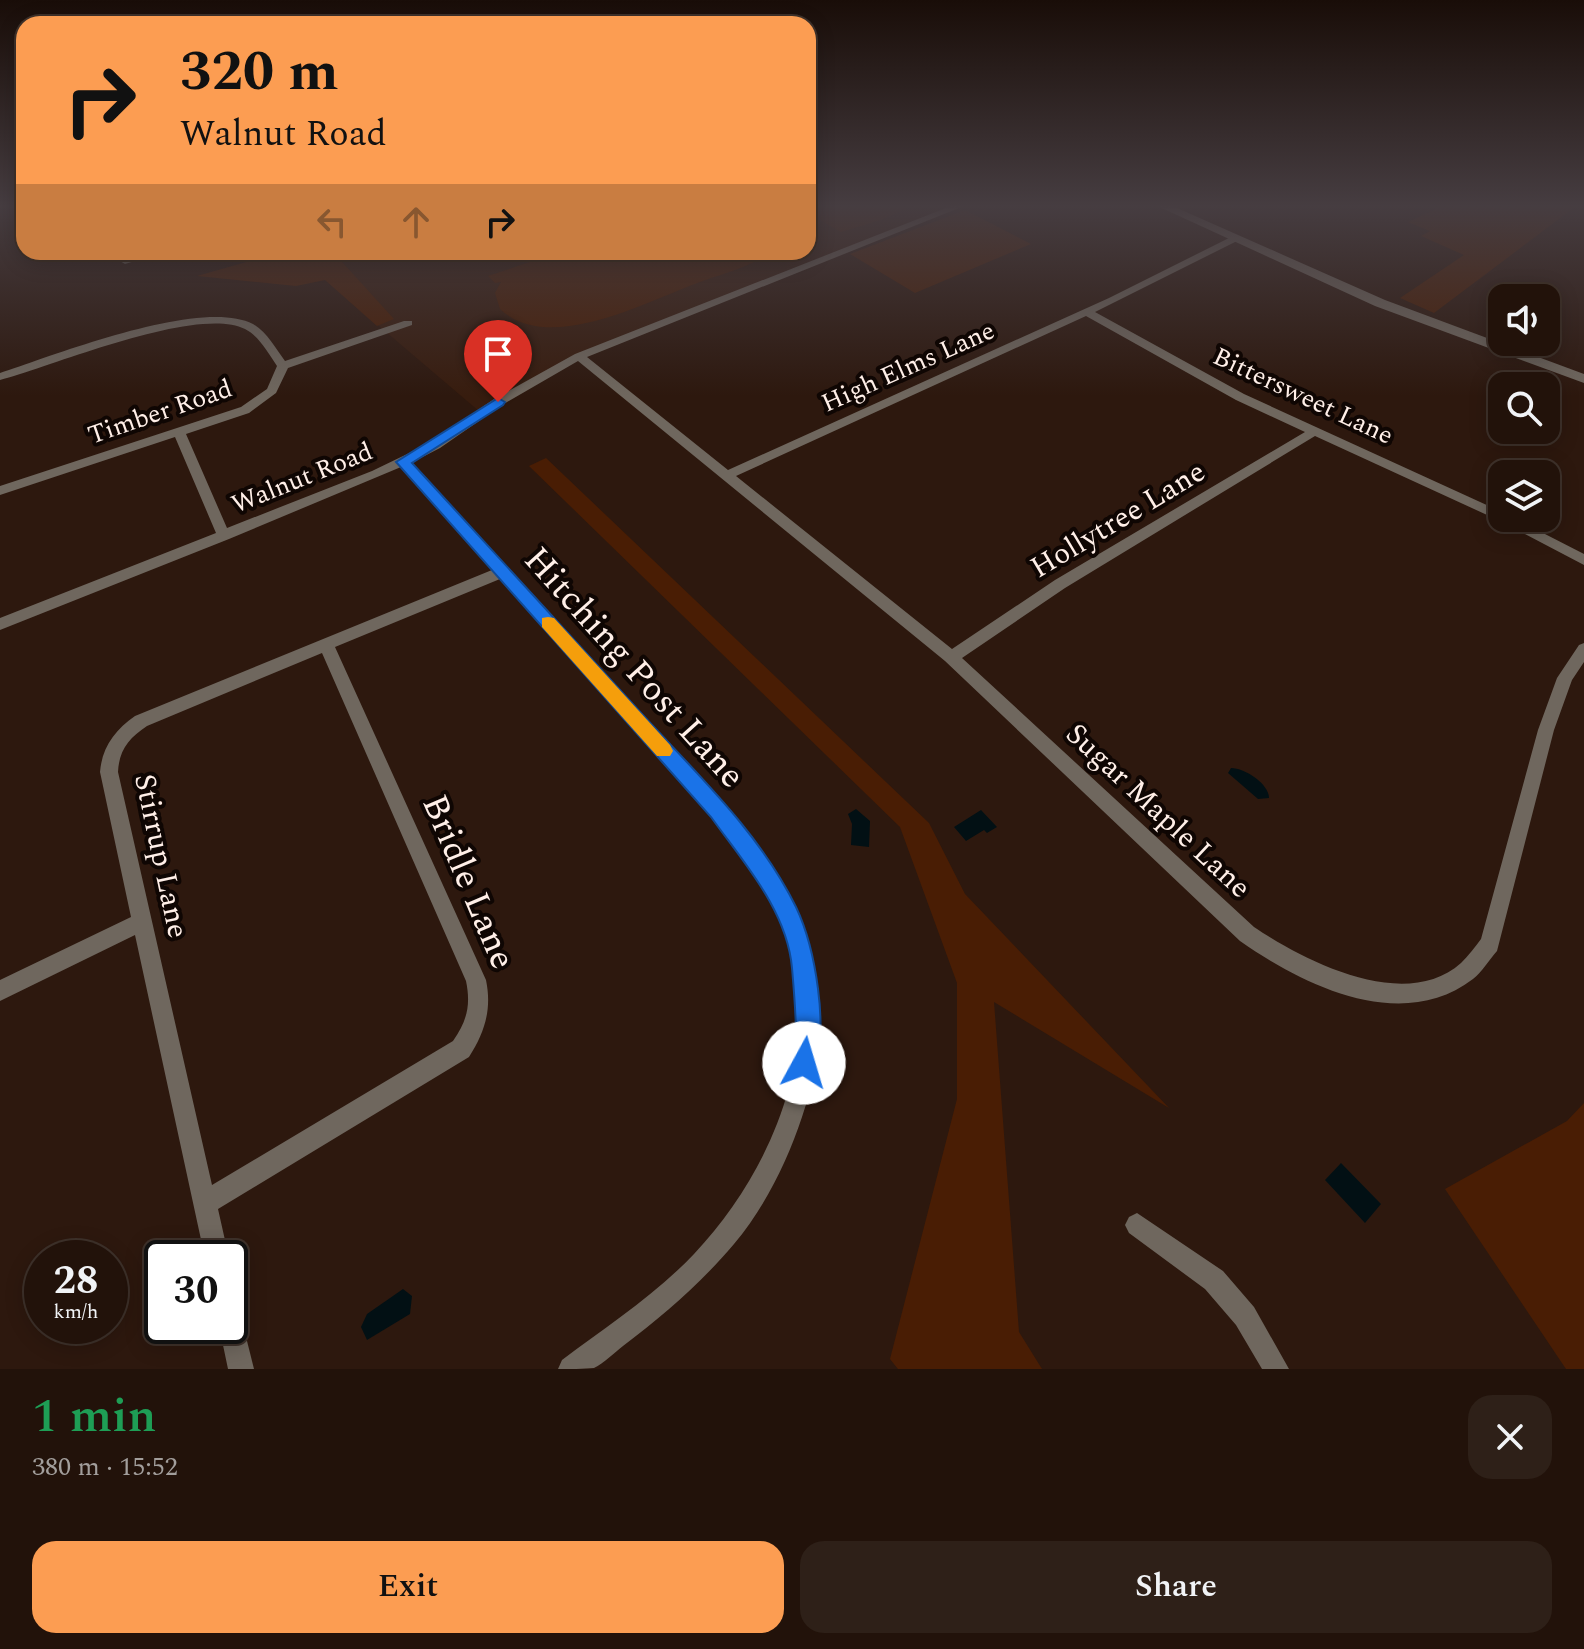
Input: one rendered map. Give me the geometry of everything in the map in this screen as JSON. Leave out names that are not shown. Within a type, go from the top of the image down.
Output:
[{"type":"street","name":"Walnut Road","points":[[0,624],[403,462],[579,356],[802,268]]},
{"type":"street","name":"High Elms Lane","points":[[728,475],[1086,312],[1175,268]]},
{"type":"street","points":[[1303,268],[1407,314],[1584,379]]},
{"type":"street","name":"Bittersweet Lane","points":[[1086,312],[1240,397],[1488,511]]},
{"type":"street","points":[[0,377],[154,330],[199,321],[227,321],[248,326],[283,366],[408,323]]},
{"type":"street","name":"Sugar Maple Lane","points":[[579,356],[951,657],[1247,934],[1274,955],[1353,988],[1397,993],[1422,991],[1455,982],[1480,960],[1490,944],[1546,730],[1565,678],[1584,649]]},
{"type":"street","name":"Timber Road","points":[[0,491],[229,417],[257,403],[278,383],[283,366]]},
{"type":"street","name":"Hollytree Lane","points":[[951,657],[1060,584],[1315,431]]},
{"type":"street","points":[[179,433],[224,536]]},
{"type":"street","name":"Hitching Post Lane","points":[[403,462],[718,811],[764,873],[787,912],[803,963],[809,1040],[795,1109],[778,1155],[745,1213],[703,1263],[571,1369]]},
{"type":"street","name":"Bittersweet Lane","points":[[1530,532],[1584,560]]},
{"type":"street","name":"Stirrup Lane","points":[[213,1240],[109,772],[109,759],[120,737],[141,721],[502,572]]},
{"type":"street","name":"Bridle Lane","points":[[205,1203],[461,1049],[475,1030],[481,1001],[476,980],[326,645]]},
{"type":"street","points":[[0,991],[143,921]]},
{"type":"street","points":[[1137,1225],[1214,1280],[1245,1316],[1276,1369]]},
{"type":"street","points":[[236,1344],[241,1369]]},
{"type":"shaded area","points":[[225,268],[347,268],[394,319],[377,326],[325,280],[296,286],[197,276]]},
{"type":"shaded area","points":[[315,268],[798,268],[577,355],[480,412]]},
{"type":"shaded area","points":[[512,268],[740,268],[622,313],[568,326],[543,327],[520,322],[500,309],[495,293],[501,282],[495,283],[488,276]]},
{"type":"shaded area","points":[[873,268],[974,268],[915,293]]},
{"type":"shaded area","points":[[1445,268],[1494,268],[1434,313],[1400,298]]},
{"type":"shaded area","points":[[546,458],[929,823],[965,894],[1169,1108],[994,1002],[1019,1332],[1042,1369],[898,1369],[890,1359],[957,1099],[957,983],[900,827],[529,466]]},
{"type":"shaded area","points":[[1231,768],[1255,778],[1265,787],[1269,798],[1258,799],[1228,773]]},
{"type":"shaded area","points":[[856,809],[870,821],[869,847],[851,845],[852,824],[848,814]]},
{"type":"shaded area","points":[[981,810],[997,827],[987,833],[984,830],[966,841],[954,827]]},
{"type":"shaded area","points":[[1584,1103],[1584,1369],[1566,1369],[1445,1189],[1567,1121]]},
{"type":"shaded area","points":[[1341,1163],[1381,1204],[1365,1223],[1325,1180]]},
{"type":"shaded area","points":[[403,1289],[412,1296],[410,1314],[367,1340],[361,1327],[367,1314]]},
{"type":"slow traffic","points":[[548,623],[664,751]]},
{"type":"route","points":[[498,402],[436,445],[403,462],[718,811],[764,873],[787,912],[803,963],[809,1040],[804,1063]]}]
